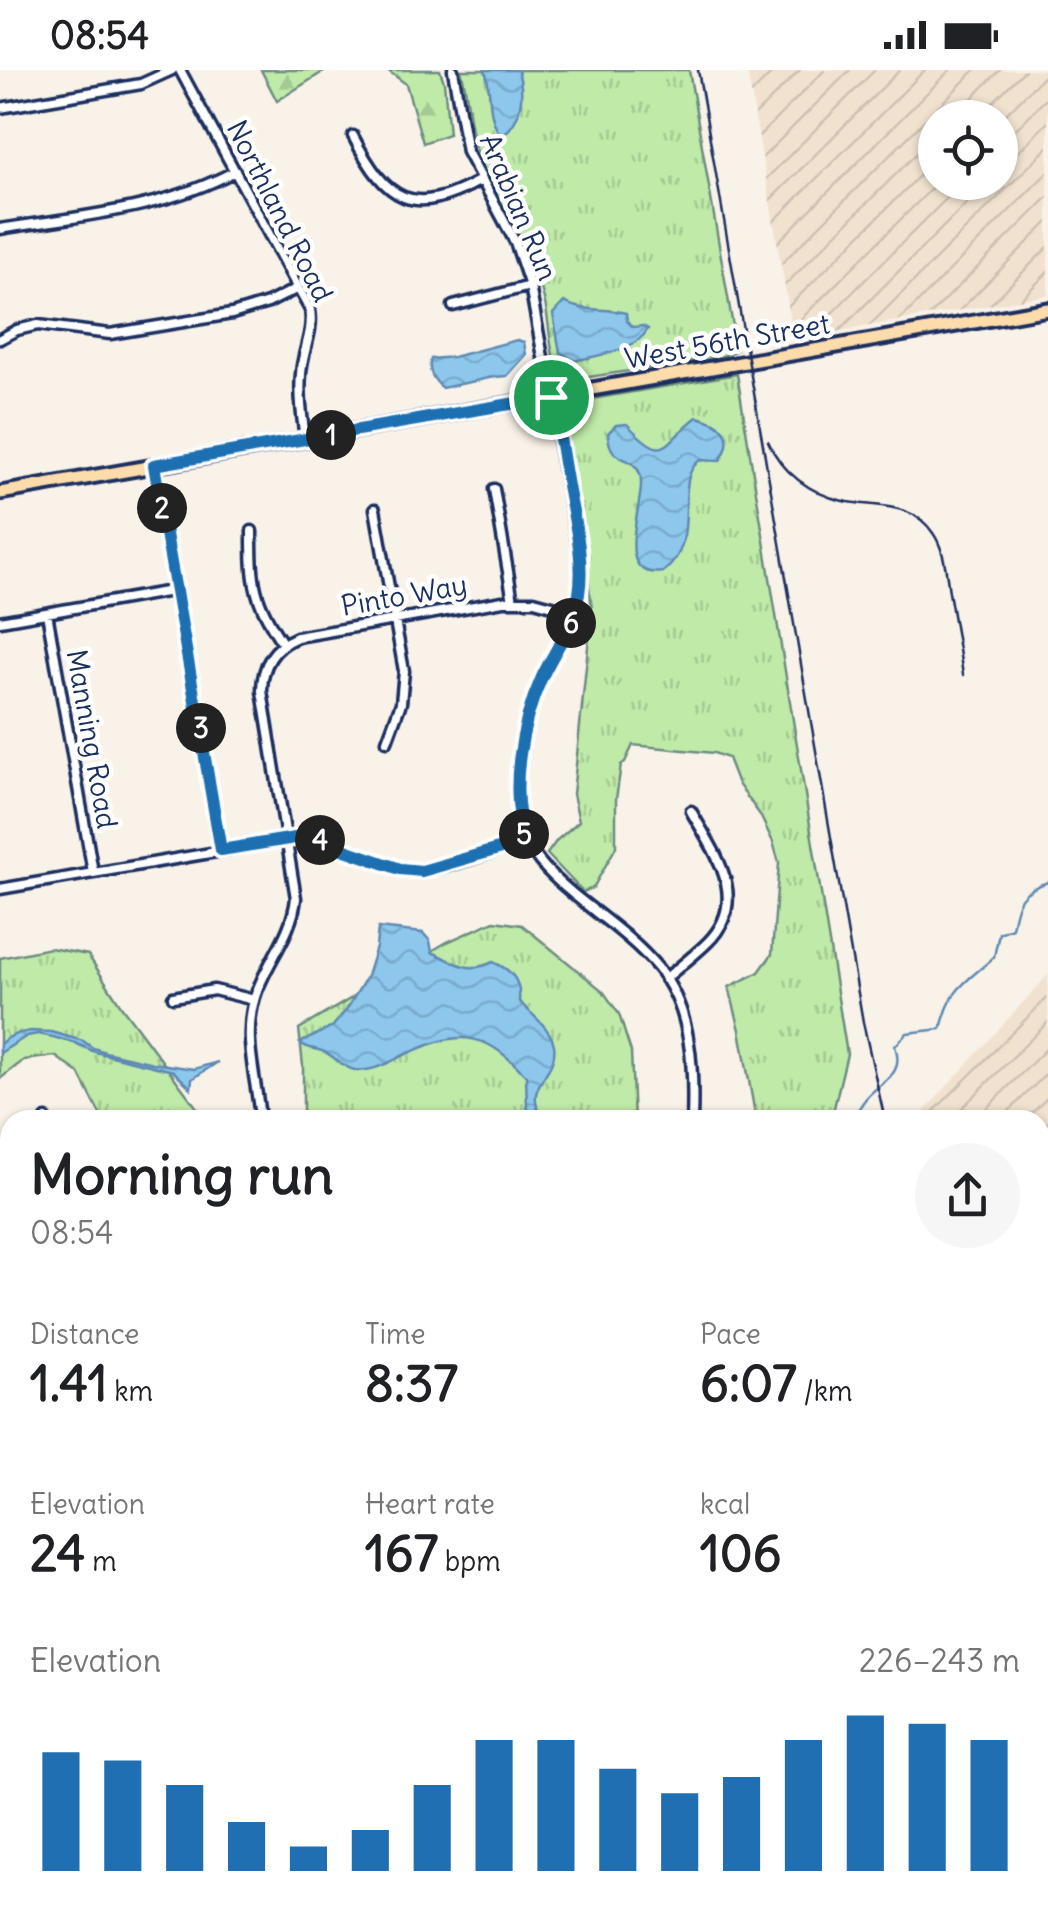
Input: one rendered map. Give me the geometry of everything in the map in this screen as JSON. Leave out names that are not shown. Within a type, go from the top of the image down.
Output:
[{"type":"main road","name":"West 56th Street","points":[[0,491],[1048,310]]},
{"type":"street","points":[[0,108],[141,84],[176,70]]},
{"type":"street","name":"Northland Road","points":[[176,70],[309,307],[312,319],[300,378],[305,439]]},
{"type":"street","name":"Arabian Run","points":[[453,70],[465,146],[515,242],[530,286],[580,560],[580,592],[575,612],[566,636],[543,674],[526,724],[517,795],[520,821],[537,860],[640,949],[666,979],[686,1026],[692,1110]]},
{"type":"street","points":[[353,136],[376,177],[401,195],[421,200],[441,198],[481,180]]},
{"type":"street","points":[[0,230],[166,200],[235,171]]},
{"type":"street","points":[[453,306],[530,286]]},
{"type":"street","points":[[0,339],[38,325],[106,334],[232,314],[298,288]]},
{"type":"street","points":[[154,465],[221,850]]},
{"type":"street","points":[[494,489],[513,600]]},
{"type":"street","points":[[375,509],[403,664],[400,706],[388,741]]},
{"type":"street","points":[[252,530],[257,598],[283,644],[266,666],[262,687],[296,894],[287,934],[264,974],[249,1028],[259,1110]]},
{"type":"street","points":[[0,621],[177,590]]},
{"type":"street","name":"Pinto Way","points":[[283,644],[297,637],[513,600],[575,612]]},
{"type":"street","name":"Manning Road","points":[[48,612],[93,872]]},
{"type":"street","points":[[666,979],[712,938],[727,904],[724,870],[691,810]]},
{"type":"street","points":[[0,888],[303,838],[316,839],[400,869],[422,871],[526,841]]},
{"type":"street","points":[[172,997],[214,990],[254,1000]]},
{"type":"shaded area","points":[[747,70],[1048,70],[1048,295],[794,339]]},
{"type":"shaded area","points":[[1048,975],[1048,1110],[925,1110]]},
{"type":"green space","points":[[261,70],[326,70],[277,101]]},
{"type":"green space","points":[[387,70],[440,70],[449,134],[423,143],[406,84]]},
{"type":"green space","points":[[461,70],[689,70],[737,350],[720,357],[563,381],[555,362],[538,279],[481,165]]},
{"type":"green space","points":[[737,374],[847,1054],[833,1110],[754,1110],[729,987],[759,972],[772,954],[779,863],[760,815],[738,784],[728,758],[714,753],[633,745],[621,765],[616,847],[593,888],[583,892],[547,854],[579,821],[573,794],[592,608],[565,416],[575,402]]},
{"type":"green space","points":[[494,921],[522,925],[603,991],[619,1014],[631,1052],[634,1110],[303,1110],[299,1029],[447,942]]},
{"type":"green space","points":[[50,948],[88,955],[199,1110],[98,1110],[79,1073],[55,1056],[24,1060],[0,1079],[0,958]]},
{"type":"water","points":[[485,70],[518,70],[520,105],[515,121],[504,134],[498,132],[495,124]]},
{"type":"water","points":[[564,302],[579,308],[626,313],[633,327],[648,329],[625,348],[574,361],[560,352],[553,314]]},
{"type":"water","points":[[517,340],[524,342],[526,355],[507,376],[442,388],[432,375],[431,359]]},
{"type":"water","points":[[697,417],[725,432],[725,452],[720,461],[700,460],[692,469],[682,545],[663,572],[647,571],[637,563],[634,551],[640,474],[632,463],[612,450],[608,433],[616,425],[627,424],[658,448]]},
{"type":"water","points":[[378,928],[423,933],[432,952],[455,963],[476,967],[493,962],[510,973],[517,982],[519,1001],[544,1026],[554,1045],[551,1064],[537,1089],[538,1110],[527,1107],[526,1076],[496,1049],[468,1038],[437,1042],[379,1067],[361,1070],[350,1069],[326,1053],[300,1043],[333,1026],[347,1009],[367,976]]},
{"type":"water","points":[[31,1031],[51,1032],[105,1052],[153,1063],[194,1069],[218,1062],[192,1079],[191,1088],[173,1071],[38,1034],[27,1036],[0,1053],[4,1041]]},
{"type":"waterway","points":[[857,1110],[894,1072],[895,1046],[907,1033],[941,1029],[954,995],[994,957],[999,933],[1012,928],[1021,898],[1048,882]]},
{"type":"railway","points":[[698,70],[863,1022],[883,1110]]},
{"type":"railway","points":[[768,441],[789,472],[820,493],[843,501],[904,511],[924,523],[943,554],[963,675]]},
{"type":"route","points":[[551,397],[580,554],[580,581],[570,627],[543,674],[526,724],[517,795],[526,841],[422,871],[400,869],[311,838],[221,850],[154,465],[551,397]]}]
